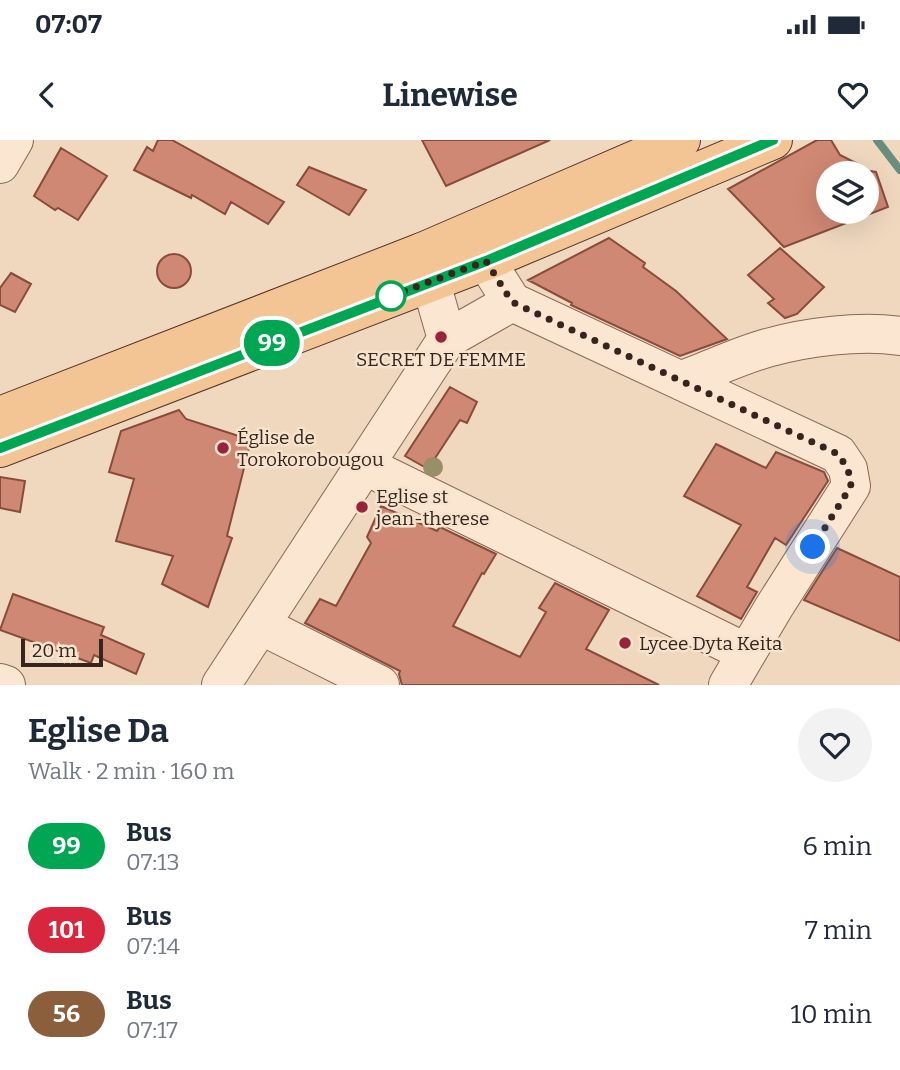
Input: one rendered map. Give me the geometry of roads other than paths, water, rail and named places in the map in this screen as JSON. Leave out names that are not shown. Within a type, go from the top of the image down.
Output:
[{"type":"main road","points":[[0,448],[427,266],[681,140]]},
{"type":"main road","points":[[0,416],[427,266],[486,261],[774,140]]},
{"type":"street","points":[[0,163],[14,140]]},
{"type":"street","points":[[365,465],[737,669],[851,486],[848,469],[838,454],[512,302],[486,261]]},
{"type":"street","points":[[427,266],[447,339]]},
{"type":"street","points":[[221,685],[447,339],[512,302]]},
{"type":"street","points":[[682,380],[767,348],[825,337],[882,333],[900,336]]},
{"type":"street","points":[[260,625],[380,685]]},
{"type":"street","points":[[0,683],[6,685]]},
{"type":"waterway","points":[[877,140],[900,170]]},
{"type":"place","name":"SECRET DE FEMME","points":[[441,337]]},
{"type":"place","name":"Église de Torokorobougou","points":[[223,448]]},
{"type":"place","name":"Eglise st jean-therese","points":[[362,507]]},
{"type":"place","name":"Lycee Dyta Keita","points":[[625,643]]}]
